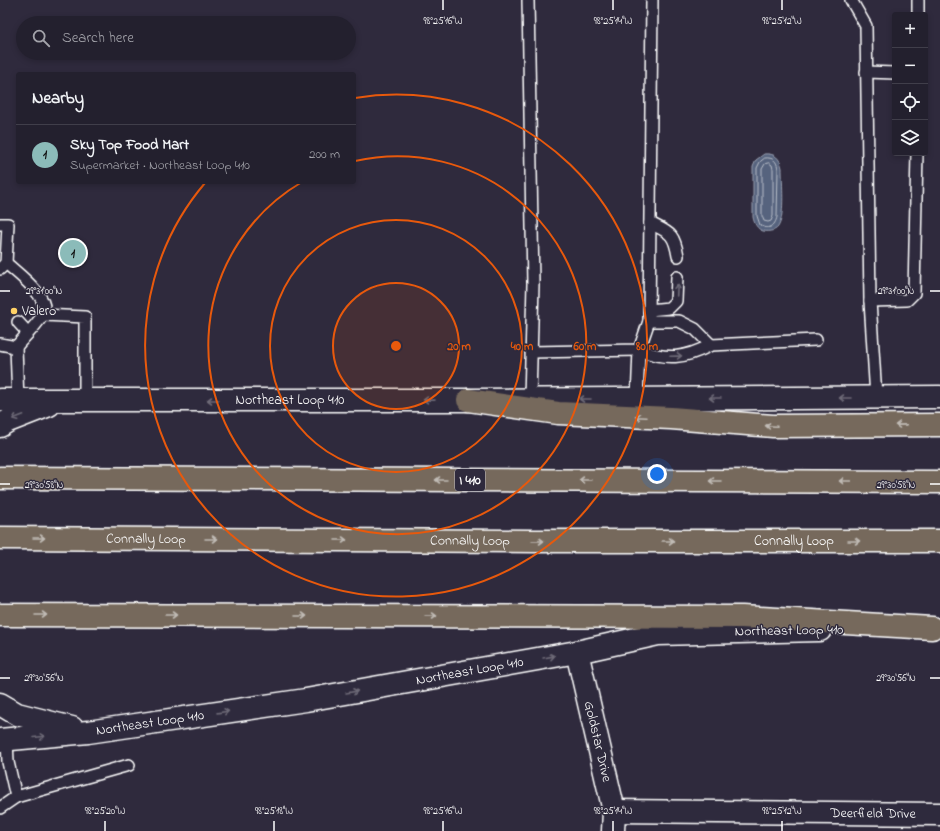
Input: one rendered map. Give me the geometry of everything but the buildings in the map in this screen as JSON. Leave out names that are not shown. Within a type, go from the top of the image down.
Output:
[{"type":"highway","points":[[468,400],[558,413],[671,418],[773,426],[940,425]]},
{"type":"highway","name":"I 410","points":[[0,478],[940,482]]},
{"type":"highway","name":"Connally Loop","points":[[0,538],[520,541],[940,541]]},
{"type":"highway","points":[[0,615],[742,617],[936,628]]},
{"type":"main road","name":"Northeast Loop 410","points":[[9,400],[468,400],[940,397]]},
{"type":"main road","points":[[0,426],[8,421],[63,400]]},
{"type":"main road","name":"Northeast Loop 410","points":[[4,740],[88,732],[306,700],[577,652],[658,634],[936,628]]},
{"type":"main road","name":"Goldstar Drive","points":[[577,652],[614,821]]},
{"type":"main road","points":[[0,704],[17,714],[88,732]]},
{"type":"main road","name":"Deerfield Drive","points":[[614,821],[940,814]]},
{"type":"lane","points":[[528,0],[533,284],[530,399]]},
{"type":"lane","points":[[637,398],[639,350],[649,316],[652,0]]},
{"type":"lane","points":[[851,0],[866,26],[870,301],[876,398]]},
{"type":"lane","points":[[918,0],[918,12]]},
{"type":"lane","points":[[866,72],[892,73]]},
{"type":"lane","points":[[870,301],[907,300],[914,293],[917,156]]},
{"type":"lane","points":[[650,223],[671,234],[676,244],[678,256]]},
{"type":"lane","points":[[0,224],[8,224],[3,266],[36,291],[43,302],[43,315],[16,347],[9,400]]},
{"type":"lane","points":[[649,316],[669,308],[676,301],[677,277]]},
{"type":"lane","points":[[43,315],[85,317],[84,400]]},
{"type":"lane","points":[[649,316],[678,321],[695,329],[711,345]]},
{"type":"lane","points":[[18,322],[28,333]]},
{"type":"lane","points":[[531,352],[639,350],[656,356],[679,357],[696,353],[711,345],[816,340]]},
{"type":"lane","points":[[0,344],[16,347]]},
{"type":"lane","points":[[4,740],[6,767],[16,797]]},
{"type":"lane","points":[[0,808],[16,797],[129,765]]},
{"type":"lane","points":[[0,779],[6,767]]},
{"type":"water","points":[[764,154],[774,155],[780,161],[782,168],[783,206],[781,220],[778,227],[772,231],[763,231],[759,229],[755,224],[753,217],[753,167],[756,160]]},
{"type":"place","name":"Sky Top Food Mart","points":[[73,253]]},
{"type":"place","name":"Valero","points":[[14,311]]}]
